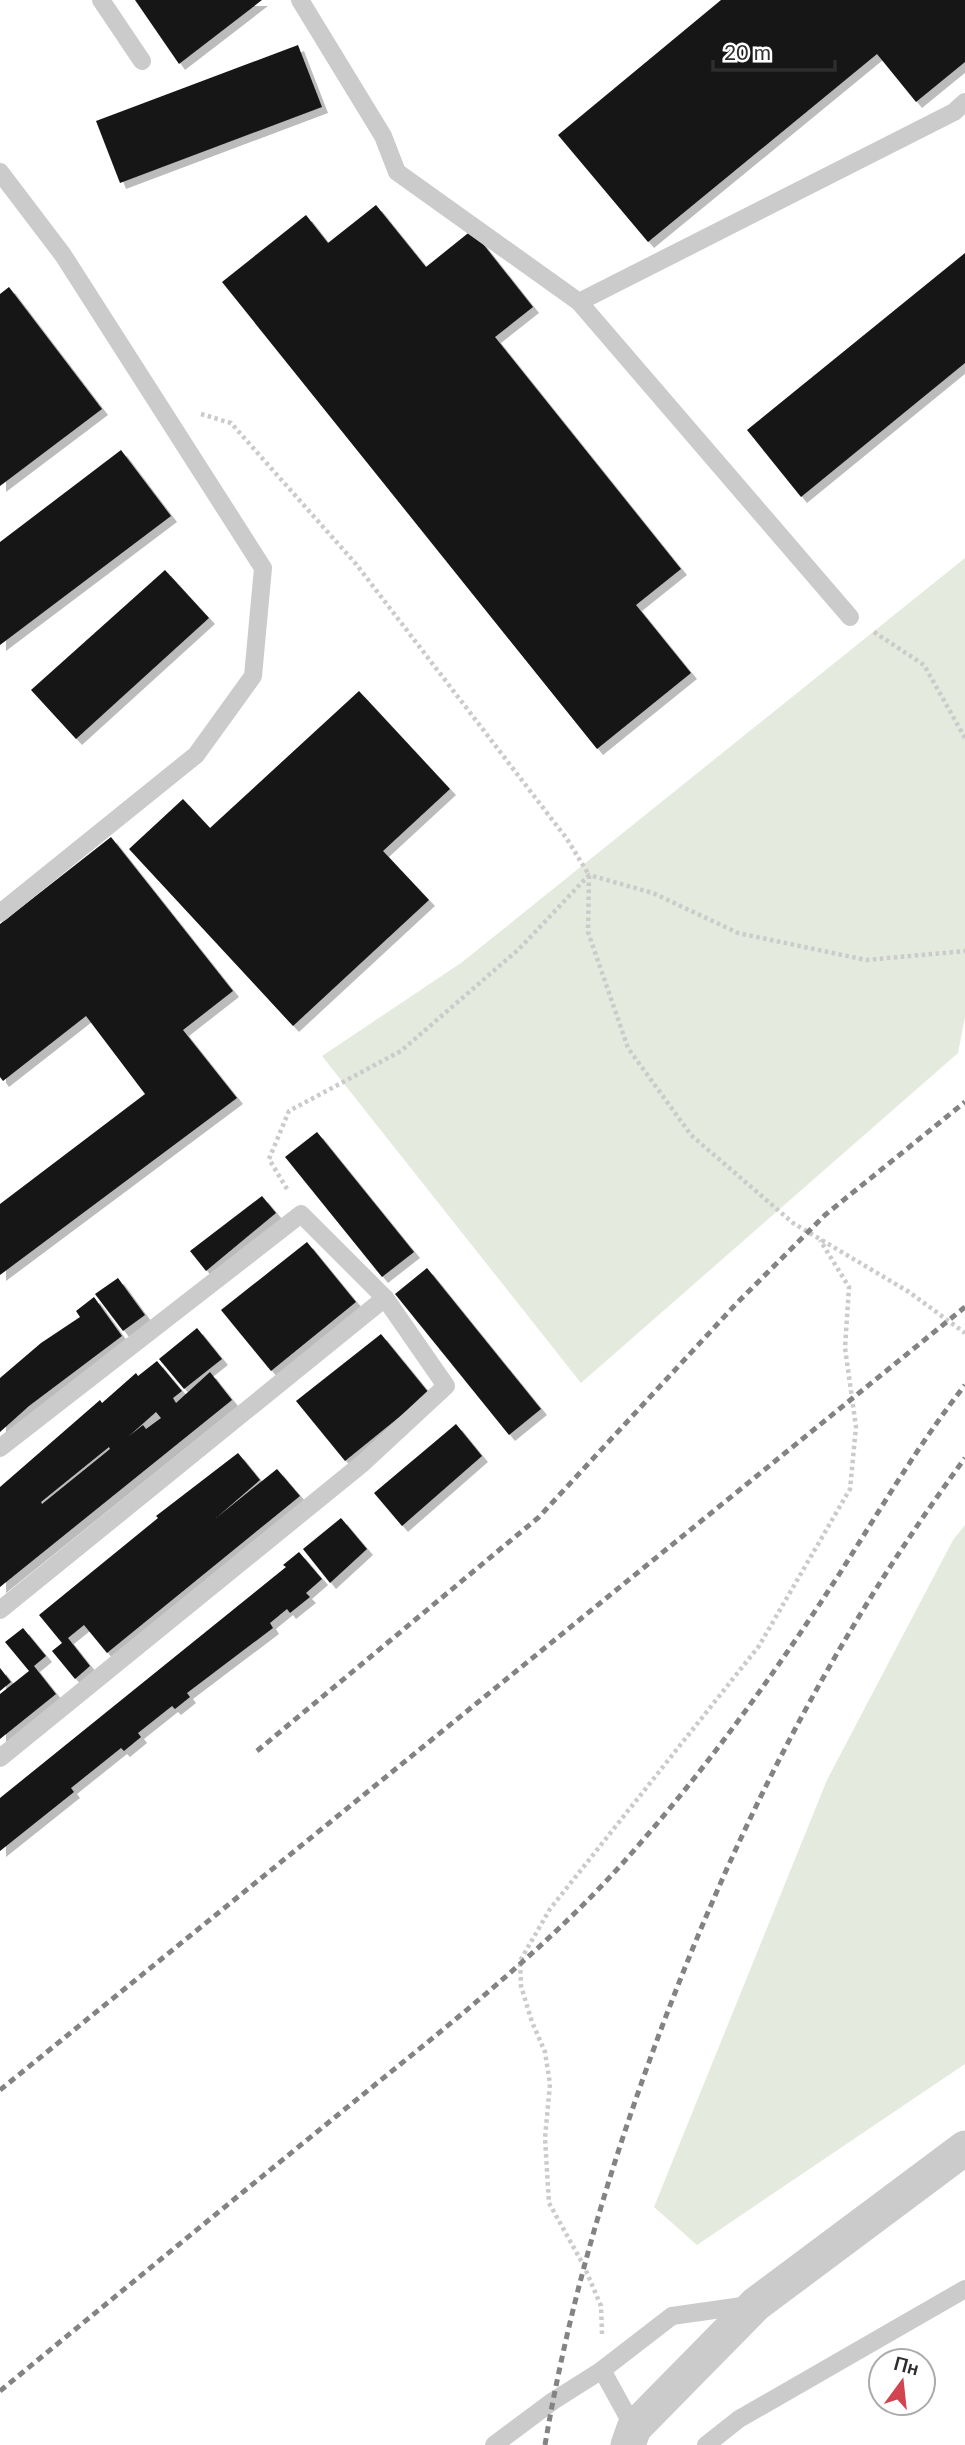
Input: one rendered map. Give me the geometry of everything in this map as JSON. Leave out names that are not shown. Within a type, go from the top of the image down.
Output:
[{"type":"street","points":[[631,2436],[756,2304],[965,2148]]},
{"type":"lane","points":[[102,0],[142,61]]},
{"type":"lane","points":[[300,0],[383,136],[397,172],[579,302],[850,617]]},
{"type":"lane","points":[[579,302],[954,112],[965,102]]},
{"type":"lane","points":[[0,172],[63,255],[263,568],[253,676],[197,755],[0,913]]},
{"type":"lane","points":[[0,1448],[301,1214],[385,1298],[446,1386],[363,1463],[0,1758]]},
{"type":"lane","points":[[0,1610],[385,1298]]},
{"type":"lane","points":[[715,2442],[739,2419],[965,2289]]},
{"type":"lane","points":[[494,2445],[552,2401],[602,2370],[672,2316],[756,2304]]},
{"type":"lane","points":[[602,2370],[631,2436]]},
{"type":"path","points":[[157,401],[231,423],[356,564],[567,839],[589,875],[588,932],[628,1048],[691,1135],[793,1223],[909,1293],[965,1333]]},
{"type":"path","points":[[850,617],[924,665],[965,738]]},
{"type":"path","points":[[589,875],[653,893],[738,933],[866,960],[965,951]]},
{"type":"path","points":[[301,1214],[269,1159],[289,1111],[401,1051],[519,948],[589,875]]},
{"type":"path","points":[[602,2370],[601,2306],[584,2266],[549,2203],[545,2138],[550,2084],[545,2052],[521,1986],[520,1961],[550,1909],[759,1646],[850,1489],[856,1427],[845,1348],[849,1287],[819,1239]]},
{"type":"shaded area","points":[[965,558],[965,1017],[958,1053],[581,1383],[322,1056],[461,963]]},
{"type":"shaded area","points":[[965,1525],[965,2064],[697,2245],[654,2207],[827,1780],[953,1540]]},
{"type":"building","points":[[135,0],[262,0],[179,64]]},
{"type":"building","points":[[721,0],[965,0],[965,62],[916,102],[877,54],[648,242],[558,135]]},
{"type":"building","points":[[298,45],[322,107],[120,183],[96,121]]},
{"type":"building","points":[[376,205],[426,267],[472,230],[533,307],[495,337],[681,569],[636,605],[691,673],[597,749],[222,282],[306,215],[328,243]]},
{"type":"building","points":[[965,253],[965,363],[801,497],[747,430]]},
{"type":"building","points":[[9,287],[102,409],[0,486],[0,294]]},
{"type":"building","points":[[121,450],[171,516],[0,645],[0,542]]},
{"type":"building","points":[[165,570],[209,618],[76,739],[31,690]]},
{"type":"building","points":[[359,691],[450,789],[383,851],[429,900],[293,1026],[129,849],[183,799],[210,828]]},
{"type":"building","points":[[111,837],[233,991],[183,1030],[237,1098],[0,1275],[0,1204],[145,1094],[86,1016],[3,1081],[0,1077],[0,924]]},
{"type":"building","points":[[317,1132],[414,1252],[382,1277],[285,1157]]},
{"type":"building","points":[[262,1196],[276,1213],[206,1271],[190,1251]]},
{"type":"building","points":[[307,1242],[356,1302],[271,1371],[221,1310]]},
{"type":"building","points":[[427,1268],[541,1409],[509,1435],[395,1294]]},
{"type":"building","points":[[118,1278],[145,1315],[123,1331],[95,1294]]},
{"type":"building","points":[[94,1297],[122,1336],[29,1406],[0,1432],[0,1378],[41,1343],[80,1317],[76,1311]]},
{"type":"building","points":[[197,1328],[222,1359],[184,1389],[159,1359]]},
{"type":"building","points":[[381,1334],[429,1393],[345,1461],[296,1401]]},
{"type":"building","points":[[157,1361],[182,1391],[173,1398],[176,1403],[210,1372],[232,1400],[0,1587],[0,1487],[100,1400],[102,1403],[136,1373],[138,1376]],"holes":[[[156,1412],[161,1418],[146,1429],[143,1425],[129,1436]],[[109,1447],[110,1449],[42,1504],[41,1502]]]},
{"type":"building","points":[[456,1424],[482,1456],[402,1526],[374,1493]]},
{"type":"building","points":[[238,1453],[260,1480],[216,1518],[277,1469],[300,1496],[107,1653],[84,1625],[68,1638],[90,1666],[75,1679],[52,1651],[62,1643],[39,1615],[158,1518],[156,1516]]},
{"type":"building","points":[[341,1518],[367,1549],[330,1583],[303,1549]]},
{"type":"building","points":[[299,1552],[322,1579],[306,1593],[310,1597],[290,1613],[287,1609],[270,1623],[273,1628],[187,1693],[190,1697],[175,1709],[172,1706],[138,1733],[141,1737],[124,1751],[121,1748],[71,1788],[74,1792],[0,1851],[0,1798],[286,1567],[283,1565]]},
{"type":"building","points":[[23,1628],[46,1656],[34,1666],[56,1694],[0,1739],[0,1694],[29,1671],[5,1642]]},
{"type":"building","points":[[0,1668],[11,1682],[0,1691]]},
{"type":"railway","points":[[257,1751],[539,1517],[736,1304],[825,1215],[965,1102]]},
{"type":"railway","points":[[0,2090],[965,1307]]},
{"type":"railway","points":[[0,2391],[459,2016],[530,1955],[597,1890],[658,1823],[740,1719],[816,1610],[915,1454],[965,1385]]},
{"type":"railway","points":[[545,2445],[566,2339],[608,2184],[660,2032],[690,1955],[756,1806],[792,1734],[873,1594],[965,1458]]}]
